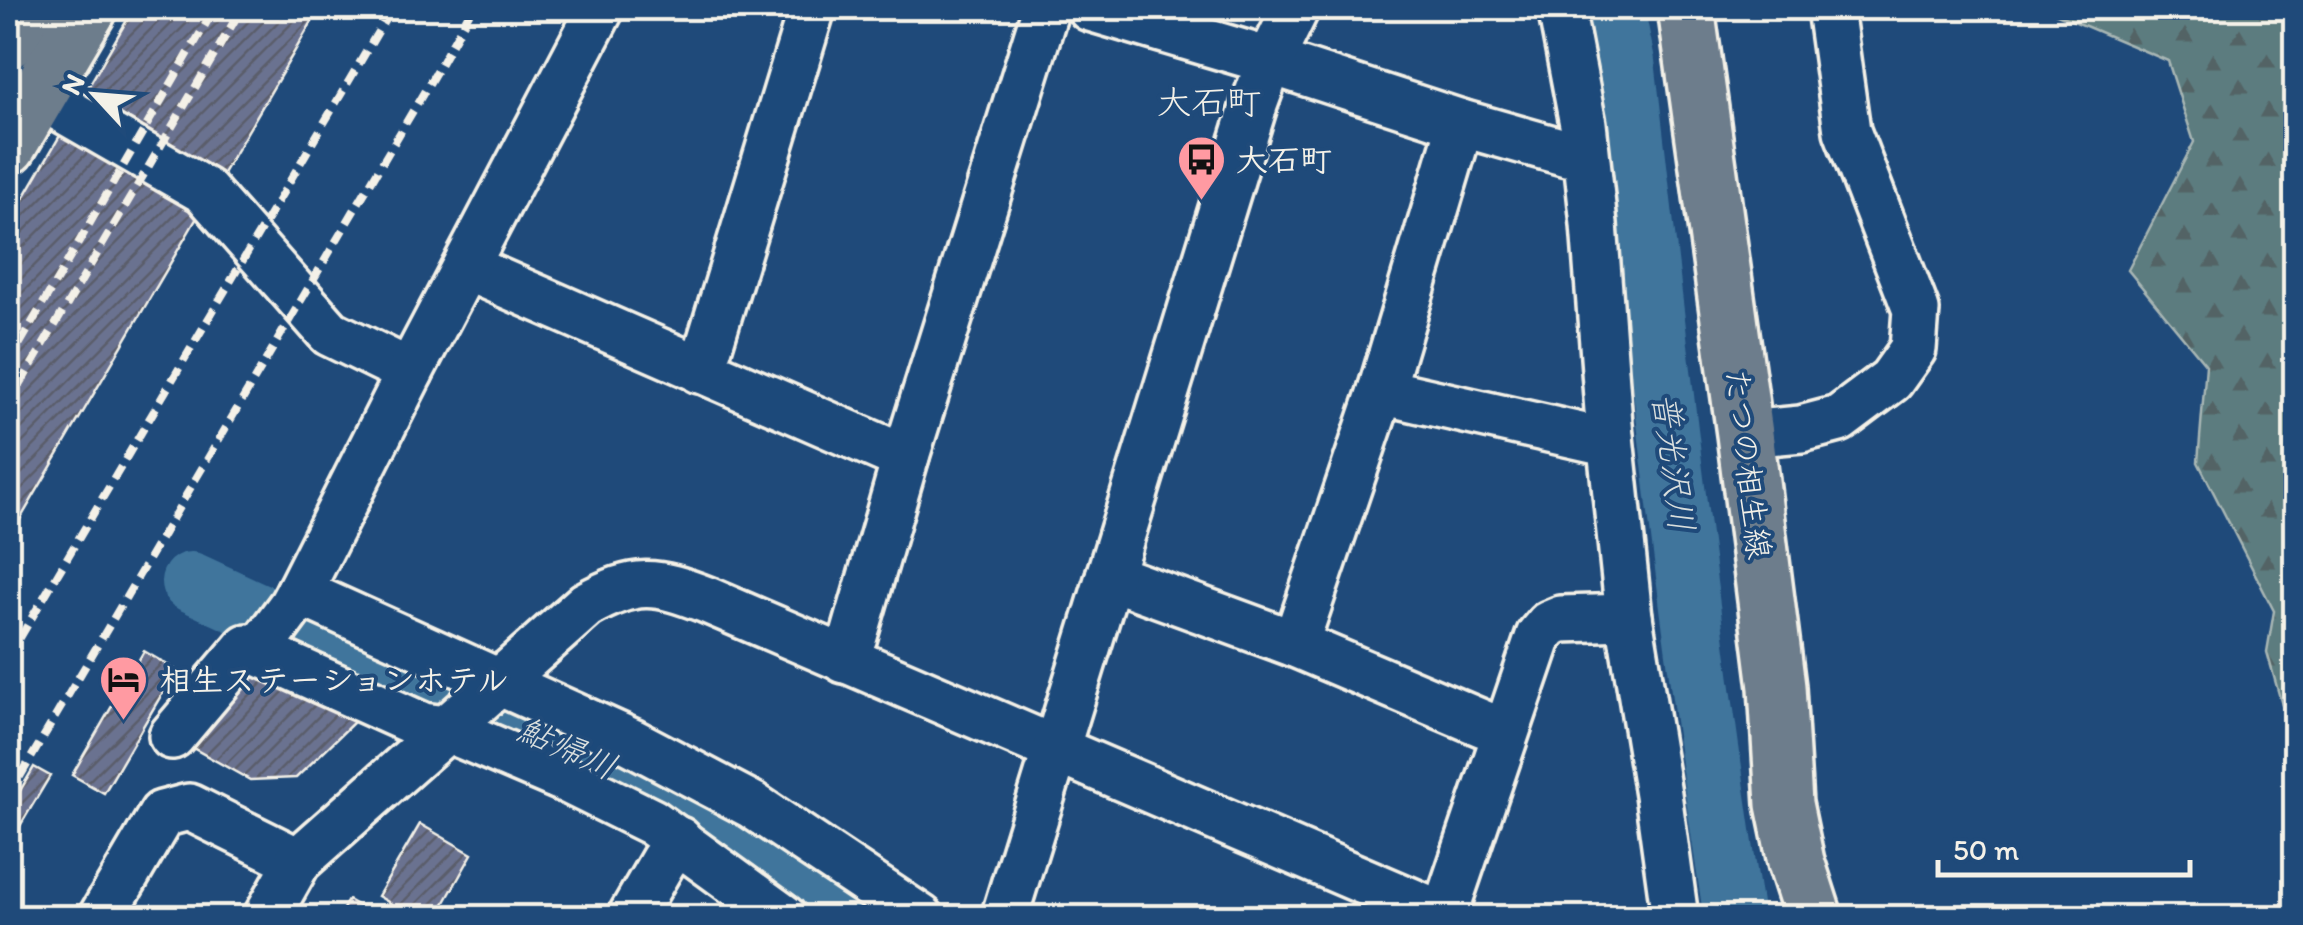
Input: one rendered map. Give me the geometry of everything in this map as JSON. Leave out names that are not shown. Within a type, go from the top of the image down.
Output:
[{"type":"main road","points":[[8,146],[89,8]]},
{"type":"main road","name":"たつの相生線","points":[[1686,8],[1745,434],[1776,688],[1784,804],[1796,862],[1814,918]]},
{"type":"street","points":[[261,647],[296,599],[601,8]]},
{"type":"street","points":[[700,370],[812,8]]},
{"type":"street","points":[[844,660],[1046,8]]},
{"type":"street","points":[[1090,8],[1460,123],[1567,153],[1585,151]]},
{"type":"street","points":[[1004,918],[1255,102],[1296,8]]},
{"type":"street","points":[[1561,8],[1583,124],[1629,618],[1675,918]]},
{"type":"street","points":[[1745,434],[1801,429],[1839,419],[1891,380],[1913,349],[1916,310],[1847,131],[1830,8]]},
{"type":"street","points":[[17,18],[38,94],[205,191],[330,333],[410,372]]},
{"type":"street","points":[[1295,644],[1380,391],[1460,123]]},
{"type":"street","points":[[466,267],[906,456]]},
{"type":"street","points":[[1380,391],[1593,439],[1610,438]]},
{"type":"street","points":[[1110,576],[1295,644],[1506,730]]},
{"type":"street","points":[[266,918],[298,862],[586,605],[627,586],[645,583],[685,592],[1445,917],[1539,636],[1549,624],[1561,619],[1629,618]]},
{"type":"street","points":[[296,599],[632,742],[752,804],[922,918]]},
{"type":"street","points":[[172,736],[247,646],[261,647],[422,726],[450,726],[652,822],[784,918]]},
{"type":"street","points":[[102,918],[162,814],[189,807],[298,862]]},
{"type":"street","points":[[630,918],[680,840]]},
{"type":"green space","points":[[2043,8],[2295,8],[2295,714],[2282,705],[2267,652],[2274,611],[2198,462],[2206,365],[2128,270],[2194,142],[2168,61]]},
{"type":"building","points":[[134,8],[320,8],[8,540],[8,225]]},
{"type":"building","name":"相生ステーションホテル","points":[[144,651],[176,670],[104,793],[72,775]]},
{"type":"building","points":[[252,670],[355,721],[296,778],[250,780],[184,743],[227,688],[239,694]]},
{"type":"building","points":[[34,767],[50,776],[8,846],[8,811]]},
{"type":"building","points":[[420,824],[472,854],[436,918],[416,918],[378,896]]},
{"type":"building","points":[[348,900],[380,918],[338,918]]},
{"type":"waterway","name":"普光沢川","points":[[1614,8],[1625,62],[1689,598],[1734,918]]},
{"type":"waterway","name":"鮎帰川","points":[[191,582],[683,799],[875,918]]},
{"type":"railway","points":[[8,364],[215,8]]},
{"type":"railway","points":[[8,405],[242,8]]},
{"type":"railway","points":[[8,658],[392,8]]},
{"type":"railway","points":[[8,797],[472,8]]},
{"type":"place","name":"大石町","points":[[1201,202]]},
{"type":"place","name":"相生ステーションホテル","points":[[124,722]]},
{"type":"district","name":"大石町","points":[[1209,102]]}]
